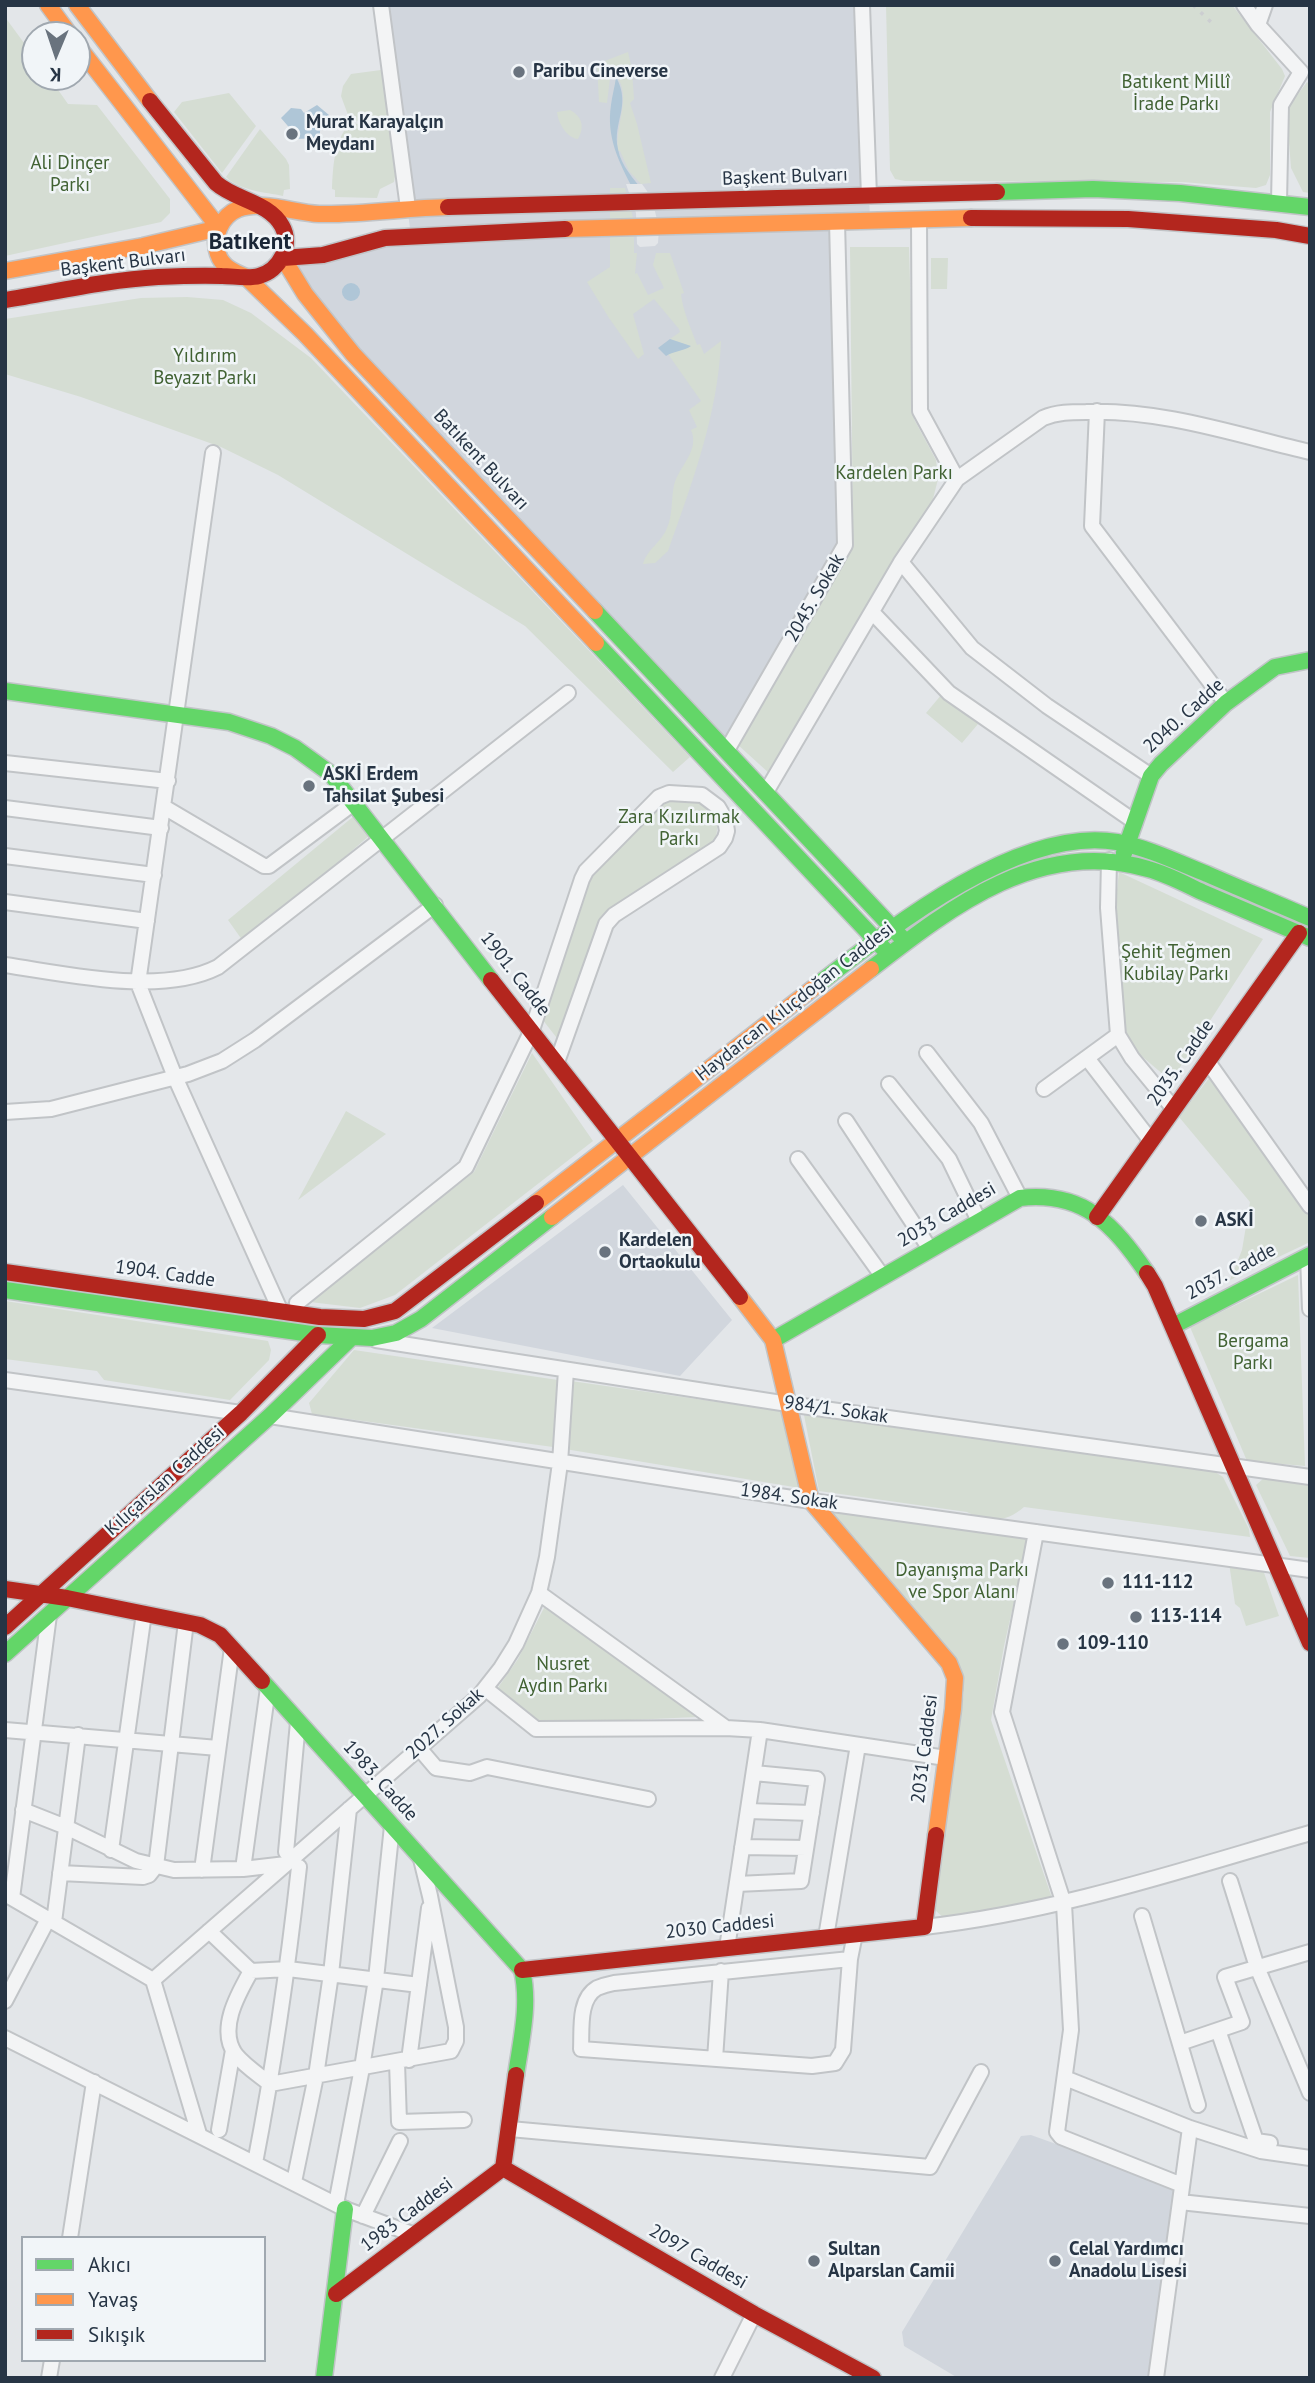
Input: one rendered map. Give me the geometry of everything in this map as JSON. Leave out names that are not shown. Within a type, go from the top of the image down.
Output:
[{"type":"main road","points":[[48,5],[60,21]]},
{"type":"main road","name":"Batıkent Bulvarı","points":[[77,5],[161,115],[220,186],[278,219],[283,228],[286,248],[283,258],[305,294],[353,354],[906,942]]},
{"type":"main road","points":[[91,63],[219,228]]},
{"type":"main road","name":"Başkent Bulvarı","points":[[261,208],[319,214],[408,208],[1093,189],[1180,193],[1310,207]]},
{"type":"main road","points":[[261,208],[241,208],[224,219],[219,228],[217,249],[220,259],[231,272],[246,277],[305,334],[889,955]]},
{"type":"main road","points":[[246,277],[267,273],[278,266],[283,258],[323,256],[385,238],[497,230],[1027,216],[1128,219],[1276,230],[1310,236]]},
{"type":"main road","name":"Başkent Bulvarı","points":[[5,271],[143,246],[219,228]]},
{"type":"main road","name":"Başkent Bulvarı","points":[[5,300],[139,278],[191,275],[246,277]]},
{"type":"main road","name":"2040. Cadde","points":[[1116,860],[1127,843],[1151,776],[1161,764],[1226,703],[1275,667],[1310,660]]},
{"type":"main road","name":"1901. Cadde","points":[[5,691],[229,722],[262,731],[291,744],[331,774],[773,1340],[811,1501]]},
{"type":"main road","points":[[751,806],[766,792]]},
{"type":"main road","name":"Haydarcan Kılıçdoğan Caddesi","points":[[320,1317],[374,1320],[398,1310],[875,940],[957,885],[1021,856],[1074,843],[1127,843],[1150,850],[1310,918]]},
{"type":"main road","name":"Haydarcan Kılıçdoğan Caddesi","points":[[357,1338],[386,1337],[412,1326],[906,942],[961,902],[988,887],[1056,864],[1116,860],[1150,869],[1304,936]]},
{"type":"main road","name":"2035. Cadde","points":[[1097,1217],[1208,1062],[1304,936]]},
{"type":"main road","name":"2033 Caddesi","points":[[773,1340],[1020,1198],[1050,1196],[1070,1200],[1097,1217],[1145,1269],[1173,1326],[1310,1643]]},
{"type":"main road","name":"2037. Cadde","points":[[1173,1326],[1309,1255]]},
{"type":"main road","name":"1904. Cadde","points":[[5,1272],[320,1317]]},
{"type":"main road","name":"1904. Cadde","points":[[5,1290],[318,1335],[357,1338]]},
{"type":"main road","points":[[318,1335],[320,1317]]},
{"type":"main road","points":[[353,1320],[357,1338]]},
{"type":"main road","name":"Kılıçarslan Caddesi","points":[[5,1627],[241,1413],[318,1335]]},
{"type":"main road","name":"Kılıçarslan Caddesi","points":[[5,1654],[357,1338]]},
{"type":"main road","name":"2031 Caddesi","points":[[811,1501],[949,1663],[955,1678],[924,1927]]},
{"type":"main road","name":"1983. Cadde","points":[[5,1589],[67,1598],[211,1629],[232,1648],[522,1970]]},
{"type":"main road","name":"2030 Caddesi","points":[[522,1970],[924,1927]]},
{"type":"main road","points":[[503,2168],[526,2009],[526,1987],[522,1970]]},
{"type":"main road","name":"1983 Caddesi","points":[[336,2294],[503,2168]]},
{"type":"main road","name":"2097 Caddesi","points":[[503,2168],[754,2314],[873,2378]]},
{"type":"main road","points":[[324,2378],[336,2294],[340,2206]]},
{"type":"street","points":[[381,5],[408,208]]},
{"type":"street","points":[[862,5],[869,196]]},
{"type":"street","points":[[1244,5],[1258,25],[1305,76],[1281,105],[1279,202]]},
{"type":"street","points":[[1258,25],[1265,5]]},
{"type":"street","points":[[919,220],[920,411],[957,479]]},
{"type":"street","name":"2045. Sokak","points":[[727,750],[845,545],[837,221]]},
{"type":"street","points":[[1097,411],[1092,526],[1226,703]]},
{"type":"street","points":[[766,792],[901,562],[957,479],[1043,418],[1059,413],[1097,411],[1157,416],[1310,452]]},
{"type":"street","points":[[214,453],[138,983],[175,1077],[281,1312]]},
{"type":"street","points":[[901,562],[972,648],[1048,706],[1151,776]]},
{"type":"street","points":[[872,612],[949,693],[1135,822]]},
{"type":"street","points":[[5,965],[138,983],[191,978],[218,967],[568,693]]},
{"type":"street","points":[[5,763],[168,781]]},
{"type":"street","points":[[297,1303],[463,1171],[532,1030],[586,871],[664,794],[702,795],[718,807],[726,825],[723,843],[614,915],[606,924],[557,1062]]},
{"type":"street","points":[[164,807],[264,866],[269,866],[355,802]]},
{"type":"street","points":[[5,808],[161,828]]},
{"type":"street","points":[[5,856],[154,875]]},
{"type":"street","points":[[1116,860],[1108,908],[1118,1035],[1132,1058],[1174,1109]]},
{"type":"street","points":[[5,902],[147,921]]},
{"type":"street","points":[[5,1112],[51,1109],[175,1077],[222,1061],[255,1041],[435,905]]},
{"type":"street","points":[[1044,1089],[1118,1035]]},
{"type":"street","points":[[927,1053],[981,1123],[1020,1198]]},
{"type":"street","points":[[1087,1058],[1151,1141]]},
{"type":"street","points":[[1208,1062],[1310,1206]]},
{"type":"street","points":[[889,1084],[949,1159],[979,1221]]},
{"type":"street","points":[[846,1121],[930,1250]]},
{"type":"street","points":[[798,1159],[883,1277]]},
{"type":"street","points":[[1309,1255],[1310,1309]]},
{"type":"street","name":"984/1. Sokak","points":[[357,1338],[788,1404],[1310,1477]]},
{"type":"street","name":"2027. Sokak","points":[[153,1980],[486,1689],[516,1644],[539,1593],[547,1557],[560,1463],[566,1370]]},
{"type":"street","points":[[5,1380],[241,1413]]},
{"type":"street","name":"1984. Sokak","points":[[270,1416],[811,1501],[1310,1570]]},
{"type":"street","points":[[1036,1532],[1002,1712],[1065,1904],[1071,2030],[1057,2132],[1061,2137],[1182,2185]]},
{"type":"street","points":[[539,1593],[726,1728]]},
{"type":"street","points":[[111,1850],[144,1614]]},
{"type":"street","points":[[48,1615],[9,1896],[153,1980],[198,2134]]},
{"type":"street","points":[[60,1873],[142,1877],[149,1875],[156,1866],[186,1622]]},
{"type":"street","points":[[202,1870],[232,1648]]},
{"type":"street","points":[[243,1869],[268,1688]]},
{"type":"street","points":[[486,1689],[536,1730],[760,1730],[946,1758]]},
{"type":"street","points":[[255,2163],[271,2084],[288,1969],[290,1861],[298,1721]]},
{"type":"street","points":[[5,1730],[218,1748]]},
{"type":"street","points":[[727,1948],[760,1730]]},
{"type":"street","points":[[5,2001],[51,1920],[60,1873],[78,1735]]},
{"type":"street","points":[[826,1937],[858,1745]]},
{"type":"street","points":[[419,1748],[436,1768],[470,1773],[487,1767],[648,1799]]},
{"type":"street","points":[[737,1884],[801,1881],[812,1813],[817,1779],[754,1773]]},
{"type":"street","points":[[293,2182],[316,2076],[331,1974],[349,1809]]},
{"type":"street","points":[[23,1810],[66,1827],[136,1861],[174,1870],[243,1869],[290,1861]]},
{"type":"street","points":[[748,1811],[812,1813]]},
{"type":"street","points":[[340,2206],[376,1979],[393,1826]]},
{"type":"street","points":[[924,1927],[975,1921],[1065,1904],[1310,1833]]},
{"type":"street","points":[[742,1847],[806,1849]]},
{"type":"street","points":[[251,1970],[234,2003],[229,2035],[238,2058],[271,2084],[447,2053],[454,2046],[456,2027],[420,1857]]},
{"type":"street","points":[[1230,1881],[1257,1968],[1310,2093]]},
{"type":"street","points":[[430,1896],[419,1985],[403,2061],[399,2122],[464,2120]]},
{"type":"street","points":[[1142,1916],[1199,2105]]},
{"type":"street","points":[[209,1931],[251,1970],[288,1969],[419,1985]]},
{"type":"street","points":[[850,1959],[614,1983],[596,1989],[586,1999],[581,2049],[812,2066],[835,2063],[843,2050],[850,1959],[855,1934]]},
{"type":"street","points":[[1180,2043],[1242,2022],[1226,1977],[1310,1952]]},
{"type":"street","points":[[715,2059],[721,1971]]},
{"type":"street","points":[[1218,2030],[1256,2141],[1310,2149]]},
{"type":"street","points":[[5,2038],[340,2206],[415,2235]]},
{"type":"street","points":[[219,2130],[233,2050]]},
{"type":"street","points":[[510,2129],[930,2167],[981,2072]]},
{"type":"street","points":[[1065,2078],[1190,2128],[1261,2151],[1310,2158]]},
{"type":"street","points":[[70,2236],[94,2082]]},
{"type":"street","points":[[1156,2378],[1190,2128]]},
{"type":"street","points":[[363,2216],[400,2141]]},
{"type":"street","points":[[1180,2202],[1310,2216]]},
{"type":"street","points":[[722,2378],[754,2314]]},
{"type":"shaded area","points":[[381,5],[862,5],[870,220],[838,221],[846,538],[727,750],[353,354],[283,258],[411,236]]},
{"type":"shaded area","name":"Kardelen Ortaokulu","points":[[623,1185],[732,1320],[680,1376],[432,1328]]},
{"type":"shaded area","name":"Celal Yardımcı Anadolu Lisesi","points":[[1031,2135],[1170,2185],[1174,2191],[1149,2378],[958,2378],[904,2346],[902,2332],[1021,2136]]},
{"type":"green space","name":"Batıkent Millî İrade Parkı","points":[[886,5],[1232,5],[1285,76],[1270,112],[1270,175],[1266,185],[1256,188],[1182,182],[895,179],[890,170]]},
{"type":"green space","name":"Ali Dinçer Parkı","points":[[5,17],[21,39],[21,91],[59,91],[68,104],[97,105],[170,199],[170,213],[161,222],[5,256]]},
{"type":"green space","points":[[628,52],[634,99],[630,103],[651,183],[641,184],[629,171],[618,151],[623,98],[622,88],[611,70],[607,103],[599,102],[597,64]]},
{"type":"green space","points":[[381,70],[384,72],[390,119],[357,121],[348,115],[341,96],[343,86],[351,74]]},
{"type":"green space","name":"Batıkent Millî İrade Parkı","points":[[1307,82],[1310,85],[1310,193],[1303,192],[1291,168],[1287,116],[1289,106]]},
{"type":"green space","points":[[229,93],[256,126],[222,173],[174,112],[182,102]]},
{"type":"green space","points":[[570,110],[581,122],[578,139],[567,133],[558,116],[557,112]]},
{"type":"green space","points":[[391,123],[397,167],[394,182],[380,189],[377,198],[335,197],[335,190],[332,189],[335,155],[349,124]]},
{"type":"green space","points":[[260,129],[289,165],[290,189],[284,190],[283,196],[245,188],[226,177]]},
{"type":"green space","points":[[610,188],[625,188],[634,221],[634,253],[637,253],[635,274],[637,273],[648,295],[664,288],[653,265],[656,253],[670,253],[684,293],[681,294],[685,314],[697,345],[700,344],[704,354],[721,341],[715,395],[702,448],[668,551],[655,563],[643,564],[669,523],[674,485],[691,452],[691,430],[697,427],[689,410],[701,401],[668,354],[690,346],[670,339],[680,332],[679,329],[654,299],[633,314],[644,354],[638,359],[587,282],[610,267]]},
{"type":"green space","name":"Kardelen Parkı","points":[[850,247],[909,247],[914,419],[936,460],[938,479],[933,499],[770,774],[737,744],[826,595],[853,539]]},
{"type":"green space","points":[[931,258],[948,258],[947,289],[931,289]]},
{"type":"green space","name":"Yıldırım Beyazıt Parkı","points":[[187,297],[223,300],[251,313],[311,358],[690,757],[673,772],[525,626],[278,475],[221,447],[81,397],[5,374],[5,319],[141,298]]},
{"type":"green space","points":[[942,694],[978,724],[962,743],[926,713]]},
{"type":"green space","name":"Zara Kızılırmak Parkı","points":[[667,798],[699,799],[718,819],[716,840],[603,916],[560,1042],[542,1019],[588,880]]},
{"type":"green space","points":[[354,816],[370,835],[245,944],[228,920]]},
{"type":"green space","name":"Şehit Teğmen Kubilay Parkı","points":[[1119,872],[1263,939],[1171,1081],[1132,1048],[1123,1021],[1114,916]]},
{"type":"green space","points":[[532,1053],[593,1141],[395,1295],[360,1308],[310,1302],[474,1172]]},
{"type":"green space","points":[[1213,1073],[1310,1209],[1310,1242],[1230,1280],[1242,1250],[1250,1202],[1179,1117]]},
{"type":"green space","points":[[346,1111],[386,1134],[298,1200]]},
{"type":"green space","name":"Bergama Parkı","points":[[1298,1275],[1305,1466],[1247,1461],[1190,1327]]},
{"type":"green space","points":[[5,1301],[268,1341],[271,1350],[269,1360],[230,1400],[104,1380],[97,1371],[5,1359]]},
{"type":"green space","points":[[354,1350],[558,1380],[553,1447],[312,1414],[309,1403]]},
{"type":"green space","points":[[571,1381],[781,1411],[800,1488],[565,1449]]},
{"type":"green space","points":[[804,1415],[1215,1472],[1223,1477],[1249,1529],[1250,1537],[1024,1507],[1010,1516],[990,1519],[967,1512],[819,1491]]},
{"type":"green space","points":[[1264,1478],[1310,1485],[1310,1558],[1290,1556],[1256,1485]]},
{"type":"green space","name":"Dayanışma Parkı ve Spor Alanı","points":[[828,1509],[1029,1536],[1004,1646],[991,1720],[1053,1901],[946,1920],[935,1910],[964,1692]]},
{"type":"green space","points":[[1229,1563],[1262,1567],[1279,1616],[1246,1626],[1240,1608],[1235,1604]]},
{"type":"green space","name":"Nusret Aydın Parkı","points":[[546,1604],[696,1717],[543,1724],[497,1689],[518,1659]]},
{"type":"water","points":[[616,77],[622,97],[617,130],[618,149],[625,167],[644,192],[633,189],[612,139],[610,117]]},
{"type":"water","points":[[317,105],[329,115],[320,131],[320,138],[295,139],[293,132],[281,118],[291,108],[301,109],[304,113]]},
{"type":"water","points":[[351,283],[357,286],[360,292],[357,298],[351,301],[345,298],[342,292],[345,286]]},
{"type":"water","points":[[670,339],[691,346],[666,356],[658,348]]},
{"type":"pier","points":[[626,184],[642,184],[647,191],[659,227],[658,243],[655,246],[640,247],[637,244],[636,213]]},
{"type":"railway","points":[[1193,5],[1213,24]]},
{"type":"traffic: fast","points":[[997,192],[1093,189],[1180,193],[1310,207]]},
{"type":"traffic: fast","points":[[595,611],[901,937]]},
{"type":"traffic: fast","points":[[596,643],[884,949]]},
{"type":"traffic: fast","points":[[1124,853],[1151,776],[1161,764],[1226,703],[1275,667],[1310,660]]},
{"type":"traffic: fast","points":[[5,691],[229,722],[271,736],[295,748],[331,774],[491,980]]},
{"type":"traffic: fast","points":[[816,986],[880,937],[957,886],[998,865],[1039,849],[1079,841],[1117,842],[1152,852],[1310,918]]},
{"type":"traffic: fast","points":[[871,969],[965,902],[1034,870],[1070,862],[1108,862],[1155,871],[1310,938]]},
{"type":"traffic: fast","points":[[773,1340],[1020,1198],[1062,1200],[1095,1214],[1122,1240],[1147,1273]]},
{"type":"traffic: fast","points":[[5,1290],[318,1335],[372,1338],[396,1333],[421,1319],[552,1217]]},
{"type":"traffic: fast","points":[[1173,1326],[1310,1255]]},
{"type":"traffic: fast","points":[[5,1654],[270,1416],[351,1338]]},
{"type":"traffic: fast","points":[[262,1681],[522,1970],[525,2009],[516,2075]]},
{"type":"traffic: fast","points":[[324,2378],[345,2209]]},
{"type":"traffic: slow","points":[[48,5],[60,21]]},
{"type":"traffic: slow","points":[[77,5],[150,101]]},
{"type":"traffic: slow","points":[[91,63],[219,228]]},
{"type":"traffic: slow","points":[[246,277],[225,266],[216,247],[219,228],[227,217],[238,209],[268,206],[335,214],[448,207]]},
{"type":"traffic: slow","points":[[565,229],[971,218]]},
{"type":"traffic: slow","points":[[5,271],[143,246],[219,228]]},
{"type":"traffic: slow","points":[[283,258],[305,294],[353,354],[595,611]]},
{"type":"traffic: slow","points":[[246,277],[305,334],[596,643]]},
{"type":"traffic: slow","points":[[552,1217],[871,969]]},
{"type":"traffic: slow","points":[[536,1203],[816,986]]},
{"type":"traffic: slow","points":[[740,1297],[773,1340],[811,1501],[949,1663],[955,1678],[936,1835]]},
{"type":"traffic: jam","points":[[5,300],[100,283],[158,277],[255,277],[266,273],[278,263],[286,241],[282,226],[276,218],[260,206],[232,194],[216,183],[150,101]]},
{"type":"traffic: jam","points":[[448,207],[997,192]]},
{"type":"traffic: jam","points":[[971,218],[1128,219],[1276,230],[1310,236]]},
{"type":"traffic: jam","points":[[283,258],[323,255],[385,238],[565,229]]},
{"type":"traffic: jam","points":[[1097,1217],[1299,933]]},
{"type":"traffic: jam","points":[[491,980],[740,1297]]},
{"type":"traffic: jam","points":[[5,1272],[320,1317],[364,1319],[395,1311],[536,1203]]},
{"type":"traffic: jam","points":[[1147,1273],[1310,1643]]},
{"type":"traffic: jam","points":[[5,1627],[241,1413],[318,1335]]},
{"type":"traffic: jam","points":[[5,1589],[67,1598],[200,1625],[220,1635],[262,1681]]},
{"type":"traffic: jam","points":[[522,1970],[924,1927],[936,1835]]},
{"type":"traffic: jam","points":[[503,2168],[516,2075]]},
{"type":"traffic: jam","points":[[503,2168],[754,2314],[873,2378]]},
{"type":"traffic: jam","points":[[336,2294],[503,2168]]},
{"type":"place","name":"Paribu Cineverse","points":[[519,72]]},
{"type":"place","name":"Murat Karayalçın Meydanı","points":[[292,134]]},
{"type":"place","name":"ASKİ Erdem Tahsilat Şubesi","points":[[309,786]]},
{"type":"place","name":"ASKİ","points":[[1201,1221]]},
{"type":"place","name":"Kardelen Ortaokulu","points":[[605,1252]]},
{"type":"place","name":"111-112","points":[[1108,1583]]},
{"type":"place","name":"113-114","points":[[1136,1617]]},
{"type":"place","name":"109-110","points":[[1063,1644]]},
{"type":"place","name":"Sultan Alparslan Camii","points":[[814,2261]]},
{"type":"place","name":"Celal Yardımcı Anadolu Lisesi","points":[[1055,2261]]},
{"type":"district","name":"Batıkent","points":[[250,242]]}]
